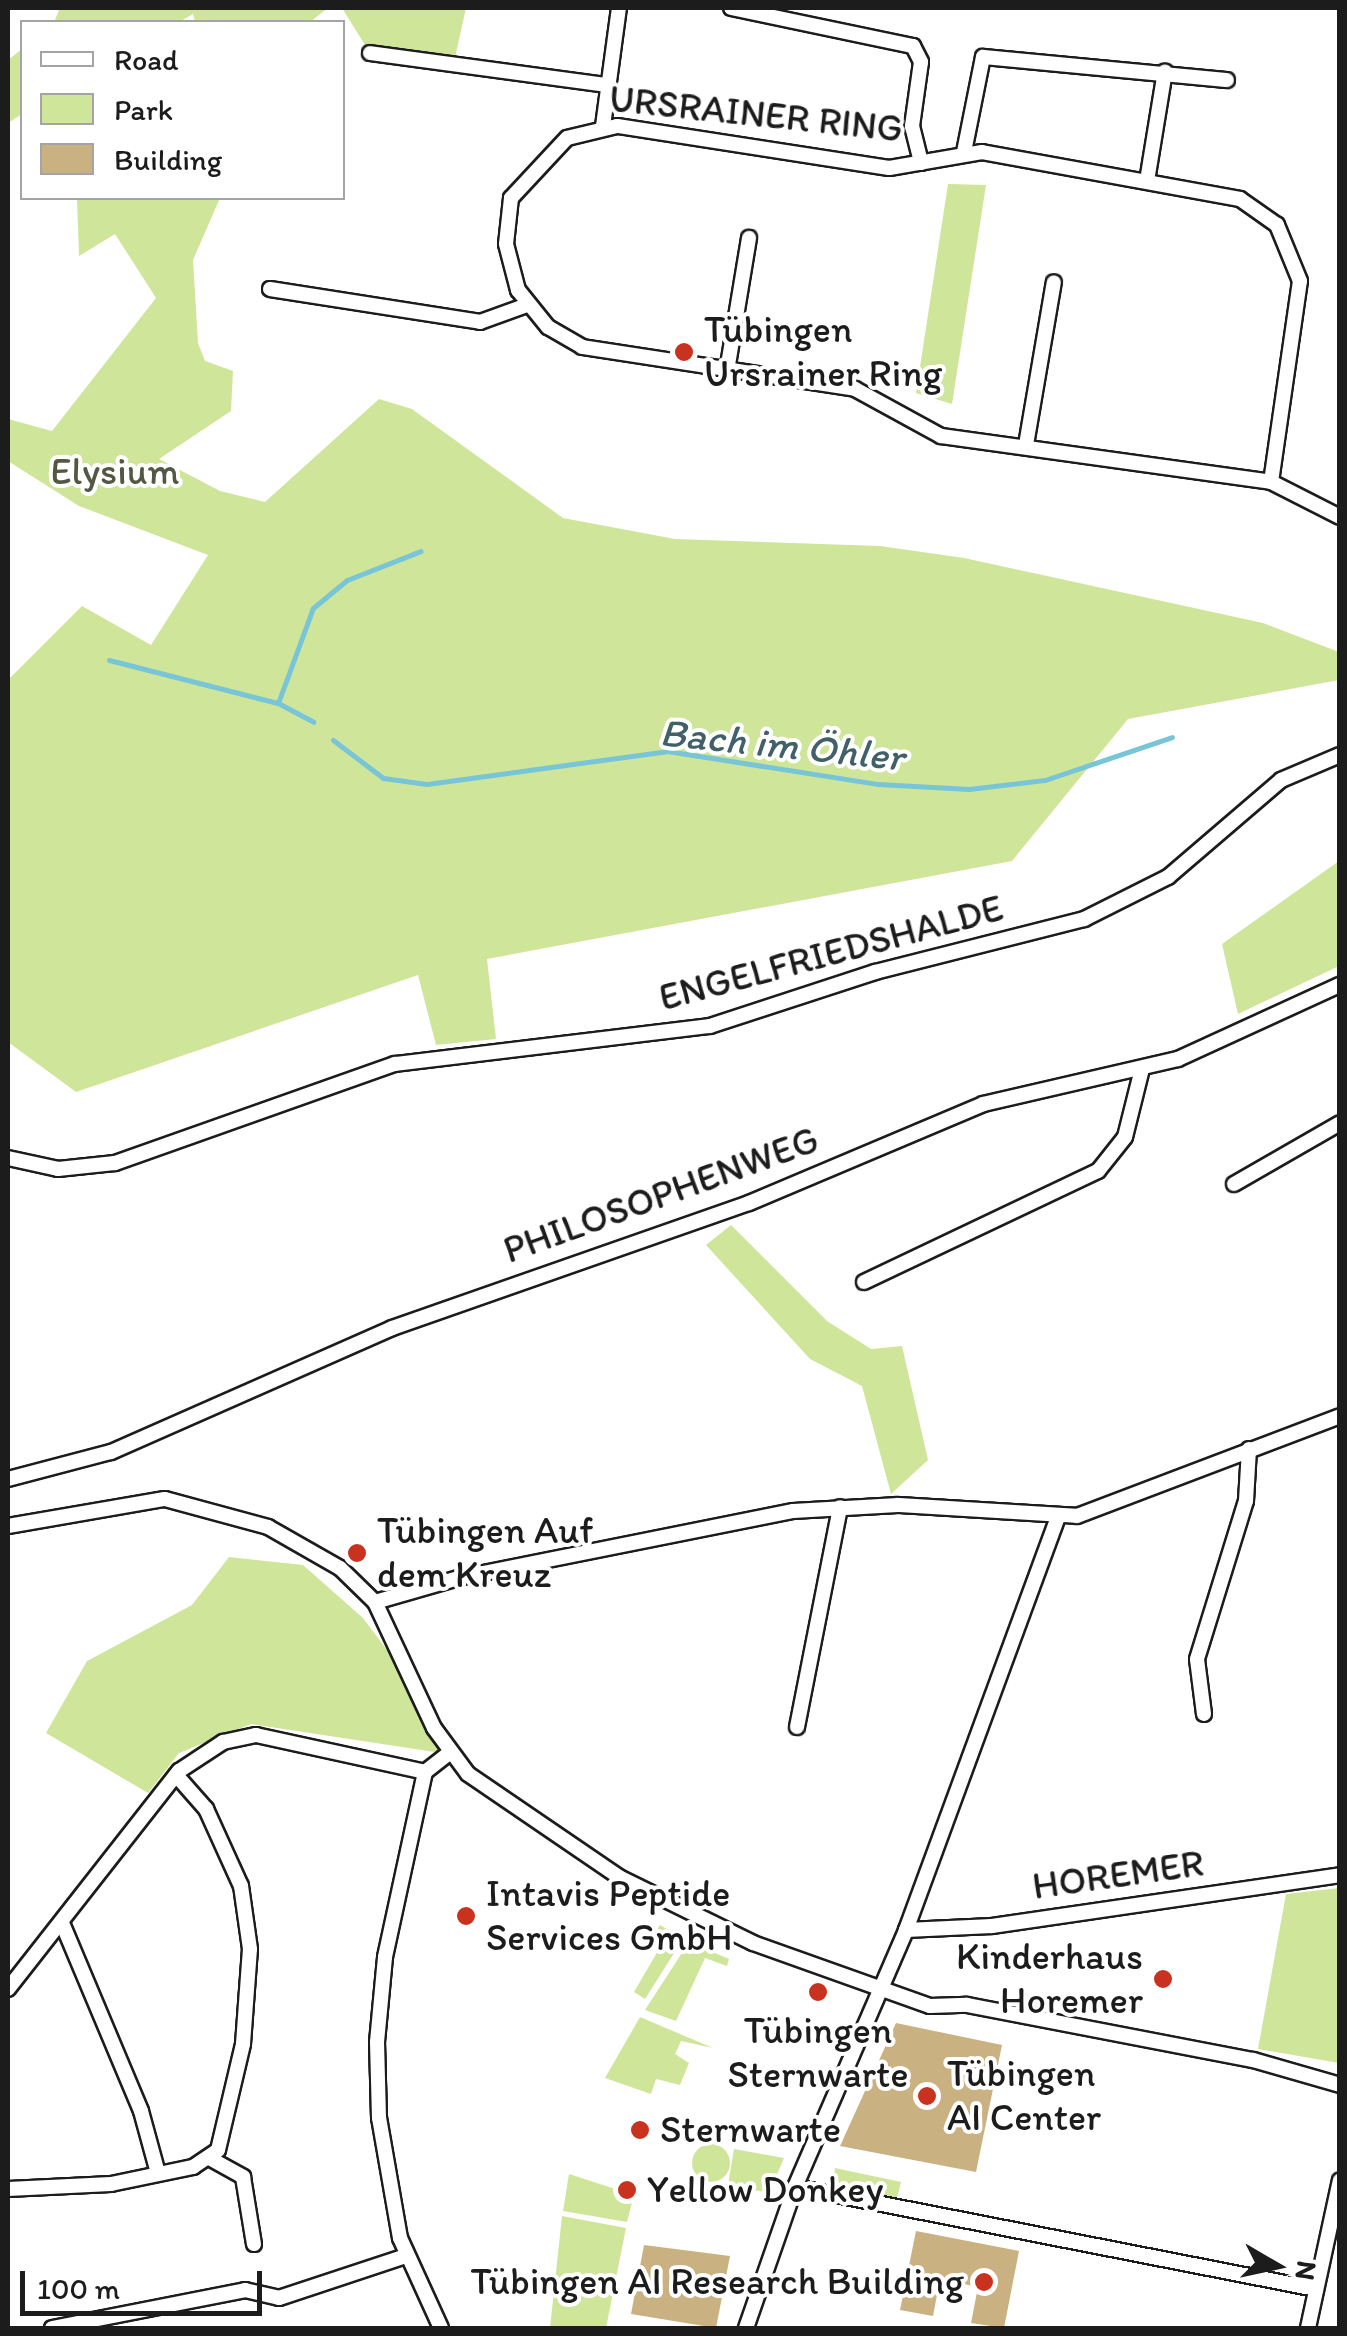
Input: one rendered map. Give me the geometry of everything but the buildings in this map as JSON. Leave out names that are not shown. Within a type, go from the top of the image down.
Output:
[{"type":"street","points":[[603,126],[619,8]]},
{"type":"street","points":[[731,8],[914,46],[921,62],[912,126],[921,163]]},
{"type":"street","points":[[370,53],[606,85]]},
{"type":"street","points":[[964,152],[984,57],[1166,71],[1228,80]]},
{"type":"street","points":[[1147,181],[1166,71]]},
{"type":"street","name":"URSRAINER RING","points":[[527,306],[508,259],[511,198],[555,146],[603,126],[889,168],[964,152],[1240,198],[1276,225],[1292,252],[1300,296],[1271,482]]},
{"type":"street","points":[[728,371],[749,238]]},
{"type":"street","points":[[1026,445],[1054,282]]},
{"type":"street","points":[[270,288],[480,322],[527,306],[582,347],[856,390],[925,432],[1271,482],[1340,517]]},
{"type":"street","name":"ENGELFRIEDSHALDE","points":[[9,1160],[58,1169],[116,1164],[395,1064],[710,1026],[875,972],[1084,919],[1168,877],[1281,780],[1340,755]]},
{"type":"street","name":"PHILOSOPHENWEG","points":[[8,1479],[111,1452],[387,1330],[749,1202],[983,1104],[1142,1069],[1340,985]]},
{"type":"street","points":[[864,1282],[1098,1170],[1125,1136],[1142,1069]]},
{"type":"street","points":[[1234,1184],[1340,1123]]},
{"type":"street","points":[[375,1602],[623,1544],[840,1507],[1057,1518],[1124,1503],[1249,1449],[1340,1416]]},
{"type":"street","points":[[1204,1714],[1197,1659],[1246,1501],[1249,1449]]},
{"type":"street","points":[[8,1526],[105,1504],[192,1502],[301,1544],[375,1602],[448,1754],[504,1804],[619,1877],[760,1946],[930,2006],[967,2005],[1254,2060],[1340,2085]]},
{"type":"street","points":[[798,1727],[840,1507]]},
{"type":"street","points":[[746,2328],[795,2187],[906,1930],[1057,1518]]},
{"type":"street","points":[[8,1989],[176,1775],[223,1742],[256,1735],[426,1772]]},
{"type":"street","points":[[441,2328],[406,2256],[385,2161],[377,2042],[384,1957],[426,1772],[448,1754]]},
{"type":"street","points":[[176,1775],[206,1810],[240,1886],[250,1948],[243,2044],[211,2158]]},
{"type":"street","name":"HOREMER","points":[[906,1930],[992,1926],[1340,1875]]},
{"type":"street","points":[[62,1923],[142,2111],[158,2173]]},
{"type":"street","points":[[8,2188],[61,2190],[158,2173],[211,2158],[243,2178],[254,2244]]},
{"type":"street","points":[[1308,2328],[1340,2180]]},
{"type":"street","points":[[795,2187],[1316,2289]]},
{"type":"street","points":[[52,2328],[245,2290],[279,2298],[406,2256]]},
{"type":"green space","points":[[60,8],[328,8],[313,20],[194,20],[193,14],[182,20],[55,20]]},
{"type":"green space","points":[[342,8],[466,8],[454,62],[370,53]]},
{"type":"green space","points":[[20,51],[20,115],[8,123],[8,60]]},
{"type":"green space","points":[[948,184],[986,185],[952,404],[916,393]]},
{"type":"green space","name":"Elysium","points":[[77,200],[219,200],[193,260],[198,343],[205,361],[233,371],[231,411],[159,459],[220,491],[265,502],[379,399],[412,409],[563,518],[675,539],[880,546],[964,558],[1263,623],[1339,652],[1339,680],[1128,719],[1012,861],[487,959],[496,1039],[436,1045],[418,975],[76,1092],[8,1042],[8,680],[82,606],[151,645],[208,555],[79,506],[8,461],[8,419],[52,431],[156,298],[115,234],[79,256]]},
{"type":"green space","points":[[1339,861],[1339,966],[1238,1014],[1222,944]]},
{"type":"green space","points":[[731,1225],[827,1321],[871,1349],[902,1346],[928,1460],[891,1494],[862,1386],[810,1359],[706,1245]]},
{"type":"green space","points":[[229,1557],[303,1565],[363,1618],[420,1694],[448,1754],[251,1724],[179,1753],[148,1793],[46,1733],[87,1661],[192,1605]]},
{"type":"green space","points":[[1339,1888],[1339,2063],[1258,2049],[1286,1894]]},
{"type":"green space","points":[[660,1925],[683,1939],[645,1999],[634,1992],[662,1944],[652,1938]]},
{"type":"green space","points":[[689,1942],[729,1959],[727,1966],[705,1958],[676,2021],[645,2010]]},
{"type":"green space","points":[[640,2017],[713,2048],[681,2041],[675,2054],[689,2063],[680,2085],[656,2079],[651,2094],[605,2078]]},
{"type":"green space","points":[[711,2144],[724,2150],[730,2163],[724,2176],[711,2182],[698,2176],[692,2163],[698,2150]]},
{"type":"green space","points":[[734,2149],[784,2158],[769,2193],[728,2185]]},
{"type":"green space","points":[[835,2168],[901,2182],[897,2198],[833,2186]]},
{"type":"green space","points":[[569,2174],[634,2195],[627,2222],[563,2211]]},
{"type":"green space","points":[[562,2216],[626,2228],[606,2328],[550,2328]]},
{"type":"waterway","points":[[278,703],[313,608],[347,580],[421,551]]},
{"type":"waterway","name":"Bach im Öhler","points":[[109,660],[278,703],[313,722]]},
{"type":"waterway","name":"Bach im Öhler","points":[[333,740],[383,778],[427,784],[667,751],[878,784],[969,789],[1045,780],[1172,737]]},
{"type":"place","name":"Tübingen Ursrainer Ring","points":[[684,352]]},
{"type":"place","name":"Tübingen Auf dem Kreuz","points":[[357,1553]]},
{"type":"place","name":"Intavis Peptide Services GmbH","points":[[466,1916]]},
{"type":"place","name":"Kinderhaus Horemer","points":[[1163,1979]]},
{"type":"place","name":"Tübingen Sternwarte","points":[[818,1992]]},
{"type":"place","name":"Tübingen AI Center","points":[[927,2096]]},
{"type":"place","name":"Sternwarte","points":[[640,2130]]},
{"type":"place","name":"Yellow Donkey","points":[[627,2190]]},
{"type":"place","name":"Tübingen AI Research Building","points":[[984,2282]]}]
